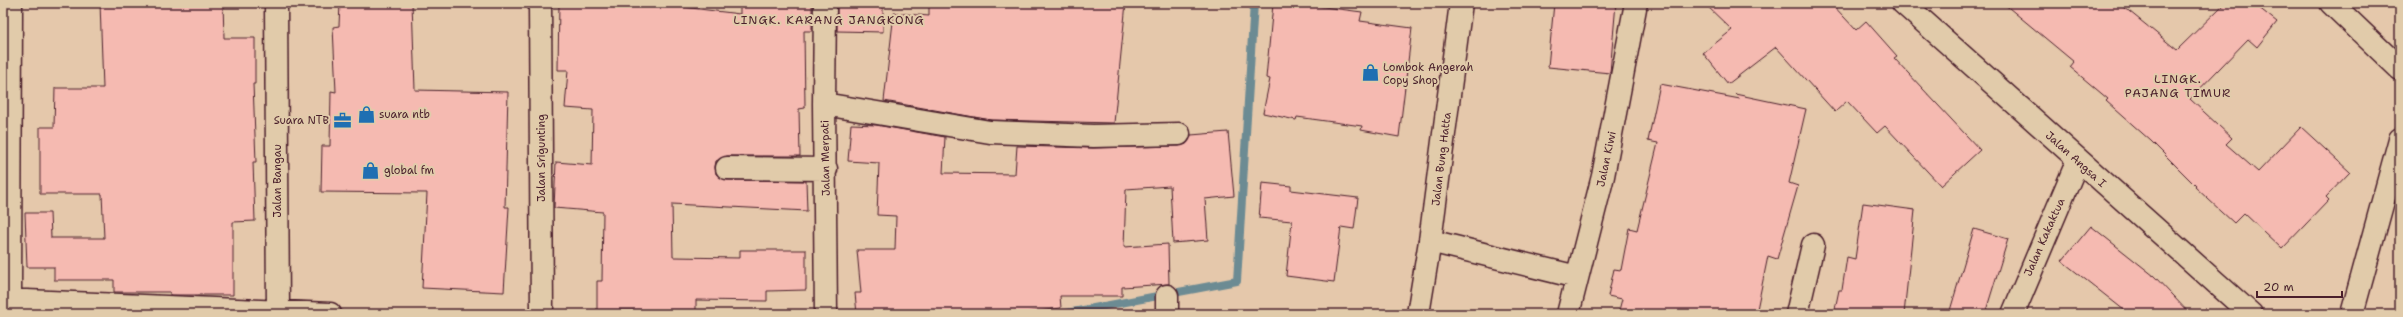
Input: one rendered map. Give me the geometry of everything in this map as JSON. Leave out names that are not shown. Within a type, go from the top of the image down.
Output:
[{"type":"street","points":[[11,3],[6,300],[330,314]]},
{"type":"street","name":"Jalan Bangau","points":[[276,3],[278,311]]},
{"type":"street","name":"Jalan Srigunting","points":[[540,3],[542,314]]},
{"type":"street","name":"Jalan Merpati","points":[[825,3],[824,104],[826,168],[826,314]]},
{"type":"street","name":"Jalan Bung Hatta","points":[[1418,314],[1430,241],[1461,3]]},
{"type":"street","name":"Jalan Kiwi","points":[[1568,314],[1603,176],[1636,3]]},
{"type":"street","name":"Jalan Angsa I","points":[[1903,3],[2251,314]]},
{"type":"street","points":[[2331,3],[2400,68]]},
{"type":"street","points":[[824,104],[990,132],[1093,136],[1179,134]]},
{"type":"street","points":[[2352,314],[2400,139]]},
{"type":"street","name":"Jalan Kakaktua","points":[[2012,314],[2078,160]]},
{"type":"street","points":[[727,168],[826,168]]},
{"type":"street","points":[[1430,241],[1577,277]]},
{"type":"street","points":[[1797,314],[1813,245]]},
{"type":"building","points":[[100,3],[223,3],[224,38],[255,38],[255,84],[253,84],[256,162],[253,162],[255,221],[233,222],[233,295],[170,295],[170,292],[114,292],[114,280],[54,280],[54,267],[27,267],[25,213],[50,213],[51,238],[104,238],[102,194],[40,194],[40,127],[54,127],[55,88],[103,88]]},
{"type":"building","points":[[340,3],[412,3],[415,90],[508,92],[505,207],[509,207],[504,292],[422,288],[427,193],[321,192],[322,146],[330,146],[331,91],[336,92],[333,27],[339,26]]},
{"type":"building","points":[[559,3],[650,3],[740,14],[740,3],[812,4],[812,31],[804,31],[805,108],[799,109],[800,156],[727,156],[716,161],[715,167],[716,174],[727,180],[806,181],[807,211],[672,204],[673,257],[740,258],[740,250],[806,250],[806,290],[767,291],[767,301],[696,300],[696,310],[597,310],[597,281],[602,281],[603,212],[554,208],[556,162],[592,165],[593,110],[565,108],[568,70],[558,70]]},
{"type":"building","points":[[929,3],[1126,3],[1114,123],[991,120],[884,101],[894,13],[929,16]]},
{"type":"building","points":[[1293,3],[1362,12],[1360,21],[1412,28],[1399,137],[1361,130],[1362,126],[1297,117],[1296,120],[1263,113],[1270,79],[1266,78],[1273,4],[1293,5]]},
{"type":"building","points":[[1554,3],[1616,3],[1610,73],[1548,67]]},
{"type":"building","points":[[1704,3],[1831,3],[1856,30],[1866,21],[1897,56],[1894,58],[1980,150],[1941,186],[1885,126],[1877,133],[1847,101],[1835,112],[1776,47],[1728,84],[1703,53],[1732,30]]},
{"type":"building","points":[[2003,3],[2119,3],[2177,50],[2225,3],[2253,3],[2277,22],[2257,47],[2248,39],[2190,99],[2232,138],[2226,144],[2258,172],[2301,127],[2350,172],[2326,197],[2329,200],[2282,249],[2244,213],[2234,223],[2195,187],[2196,186],[2151,141],[2106,101],[2108,99],[2070,67],[2074,62]]},
{"type":"building","points":[[837,4],[883,5],[883,32],[837,31]]},
{"type":"building","points":[[1660,84],[1740,99],[1735,94],[1806,109],[1789,183],[1798,186],[1777,259],[1768,256],[1756,314],[1618,314],[1622,299],[1608,296],[1614,269],[1621,270],[1629,228],[1637,230],[1658,143],[1648,141]]},
{"type":"building","points":[[851,124],[876,125],[945,137],[943,173],[1015,174],[1017,146],[1093,148],[1179,146],[1186,144],[1191,135],[1228,132],[1234,196],[1205,199],[1208,240],[1173,243],[1170,186],[1126,189],[1124,247],[1168,244],[1169,284],[1122,287],[1122,296],[1060,296],[1061,308],[1016,314],[857,314],[855,293],[861,293],[857,250],[895,250],[896,216],[877,215],[879,163],[848,161]]},
{"type":"building","points":[[1262,183],[1291,186],[1291,190],[1358,198],[1354,229],[1341,227],[1334,282],[1286,276],[1292,221],[1259,218]]},
{"type":"building","points":[[1863,203],[1915,210],[1904,314],[1834,314],[1839,290],[1842,290],[1847,257],[1855,259]]},
{"type":"building","points":[[2091,226],[2154,276],[2190,314],[2129,314],[2062,261]]},
{"type":"building","points":[[1974,229],[2008,239],[1985,314],[1949,314]]},
{"type":"waterway","points":[[1062,314],[1237,281],[1254,3]]},
{"type":"place","name":"Lombok Angerah Copy Shop","points":[[1370,73]]},
{"type":"place","name":"suara ntb","points":[[366,114]]},
{"type":"place","name":"Suara NTB","points":[[342,120]]},
{"type":"place","name":"global fm","points":[[371,170]]},
{"type":"district","name":"LINGK. KARANG JANGKONG","points":[[829,20]]},
{"type":"district","name":"LINGK. PAJANG TIMUR","points":[[2178,86]]}]
